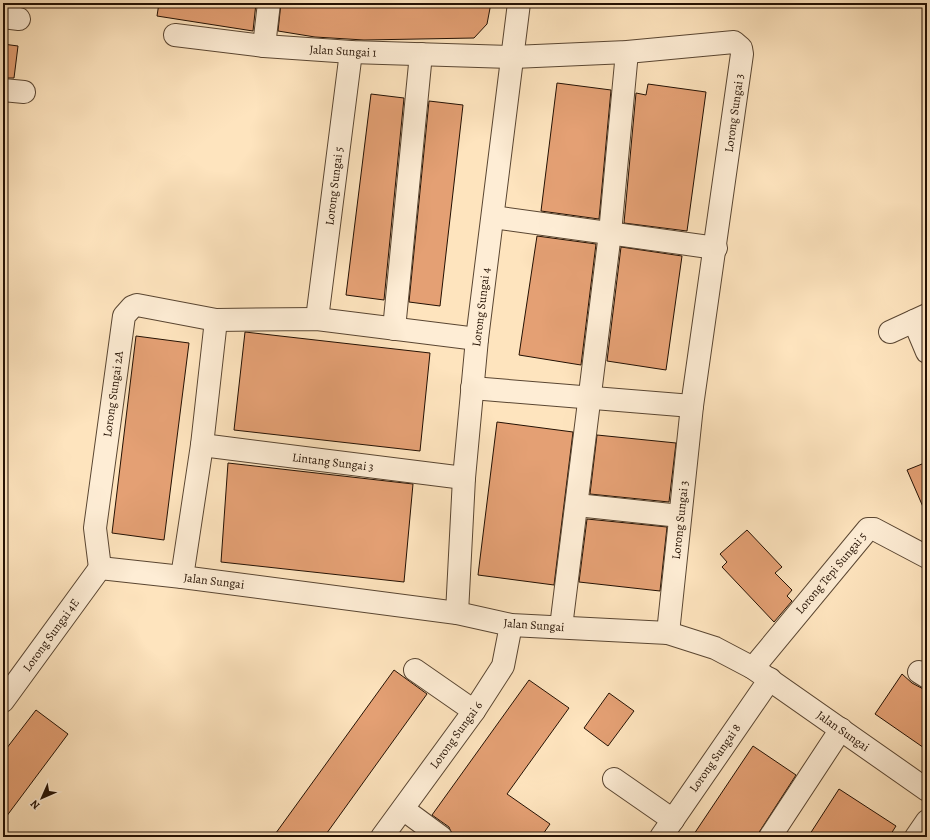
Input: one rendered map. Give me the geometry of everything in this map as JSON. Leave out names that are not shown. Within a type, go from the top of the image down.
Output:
[{"type":"street","points":[[264,46],[269,3]]},
{"type":"street","name":"Lorong Sungai 4","points":[[457,613],[464,478],[472,388],[519,3]]},
{"type":"street","name":"Jalan Sungai 1","points":[[175,35],[264,46],[351,52],[513,57]]},
{"type":"street","name":"Lorong Sungai 3","points":[[513,57],[627,52],[734,42],[741,48],[742,54],[716,248],[692,406],[668,633]]},
{"type":"street","name":"Lorong Sungai 5","points":[[317,319],[351,52]]},
{"type":"street","points":[[562,627],[610,233],[627,52]]},
{"type":"street","points":[[394,329],[421,54]]},
{"type":"street","points":[[493,217],[716,248]]},
{"type":"street","name":"Lorong Sungai 2A","points":[[100,568],[95,528],[124,316],[132,307],[137,305],[216,320],[317,319],[477,339]]},
{"type":"street","points":[[890,332],[921,318],[927,352]]},
{"type":"street","points":[[182,577],[202,445],[216,320]]},
{"type":"street","points":[[472,388],[692,406]]},
{"type":"street","name":"Lintang Sungai 3","points":[[202,445],[464,478]]},
{"type":"street","points":[[577,505],[680,516]]},
{"type":"street","name":"Lorong Tepi Sungai 5","points":[[761,673],[868,529],[874,529],[927,557]]},
{"type":"street","name":"Jalan Sungai","points":[[100,568],[182,577],[457,613],[512,625],[668,633],[715,648],[761,673],[927,790]]},
{"type":"street","name":"Lorong Sungai 4E","points":[[3,701],[100,568]]},
{"type":"street","name":"Lorong Sungai 6","points":[[382,837],[474,712],[505,661],[512,625]]},
{"type":"street","points":[[415,670],[474,712]]},
{"type":"street","name":"Lorong Sungai 8","points":[[667,829],[761,673]]},
{"type":"street","points":[[770,837],[841,729]]},
{"type":"street","points":[[614,778],[667,829]]},
{"type":"street","points":[[403,809],[441,837]]},
{"type":"street","points":[[916,837],[927,821]]},
{"type":"building","points":[[159,3],[256,3],[253,31],[157,16]]},
{"type":"building","points":[[281,3],[491,3],[487,24],[474,38],[364,40],[315,37],[278,31]]},
{"type":"building","points":[[3,44],[18,46],[14,78],[3,78]]},
{"type":"building","points":[[557,83],[611,90],[599,219],[541,211]]},
{"type":"building","points":[[648,84],[706,92],[687,231],[624,223],[636,93],[646,95]]},
{"type":"building","points":[[371,94],[404,98],[384,300],[346,295]]},
{"type":"building","points":[[429,101],[463,105],[440,306],[409,302]]},
{"type":"building","points":[[537,236],[596,244],[581,365],[519,355]]},
{"type":"building","points":[[621,247],[682,256],[666,370],[607,361]]},
{"type":"building","points":[[245,332],[430,353],[420,451],[234,430]]},
{"type":"building","points":[[136,336],[189,343],[164,540],[112,533]]},
{"type":"building","points":[[497,422],[573,432],[554,585],[478,575]]},
{"type":"building","points":[[597,435],[676,443],[669,502],[590,494]]},
{"type":"building","points":[[927,462],[927,516],[907,470]]},
{"type":"building","points":[[228,463],[413,484],[404,582],[221,562]]},
{"type":"building","points":[[587,519],[667,527],[660,591],[579,582]]},
{"type":"building","points":[[747,530],[782,567],[775,573],[792,590],[787,596],[792,601],[774,622],[722,567],[727,562],[720,554]]},
{"type":"building","points":[[394,670],[427,694],[324,837],[273,837]]},
{"type":"building","points":[[902,674],[912,683],[927,691],[927,750],[875,714]]},
{"type":"building","points":[[529,680],[569,708],[507,794],[550,824],[541,837],[453,837],[449,827],[432,815]]},
{"type":"building","points":[[609,693],[634,711],[608,746],[584,728]]},
{"type":"building","points":[[36,710],[68,734],[3,821],[3,753]]},
{"type":"building","points":[[753,746],[796,775],[756,837],[692,837]]},
{"type":"building","points":[[839,789],[896,826],[889,837],[808,837]]}]
